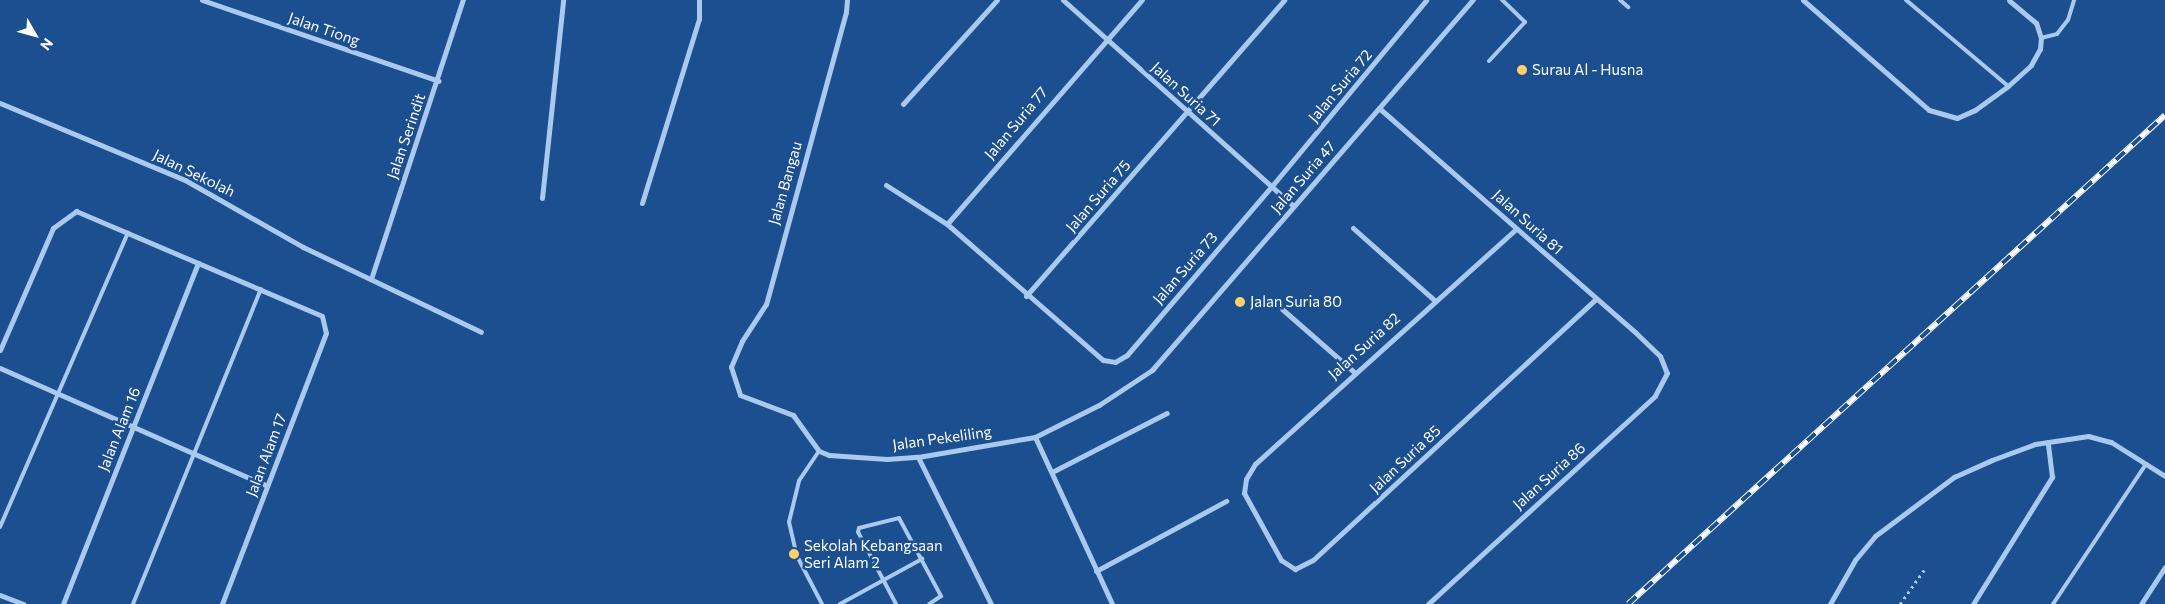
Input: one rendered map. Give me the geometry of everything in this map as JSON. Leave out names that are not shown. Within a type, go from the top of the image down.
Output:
[{"type":"street","name":"Jalan Tiong","points":[[202,0],[438,81]]},
{"type":"street","name":"Jalan Serindit","points":[[371,279],[438,81],[463,0]]},
{"type":"street","points":[[542,198],[563,0]]},
{"type":"street","points":[[642,203],[699,19],[700,0]]},
{"type":"street","name":"Jalan Bangau","points":[[819,451],[793,415],[740,395],[731,367],[742,341],[766,304],[846,12],[847,0]]},
{"type":"street","points":[[903,104],[997,0]]},
{"type":"street","name":"Jalan Suria 71","points":[[1062,0],[1108,39],[1293,206]]},
{"type":"street","name":"Jalan Suria 77","points":[[947,224],[1142,0]]},
{"type":"street","name":"Jalan Suria 75","points":[[1026,296],[1284,0]]},
{"type":"street","name":"Jalan Suria 72","points":[[1271,187],[1426,0]]},
{"type":"street","name":"Jalan Suria 47","points":[[1152,370],[1473,0]]},
{"type":"street","points":[[1804,0],[1929,110],[1957,118],[1975,110],[2008,86],[2031,64],[2041,38],[2036,23],[2009,0]]},
{"type":"street","name":"Jalan Sekolah","points":[[0,103],[185,180],[304,247],[371,279]]},
{"type":"street","name":"Jalan Suria 81","points":[[1379,108],[1660,356]]},
{"type":"street","points":[[886,185],[947,224],[1026,296]]},
{"type":"street","name":"Jalan Suria 73","points":[[1026,296],[1103,360],[1116,362],[1127,355],[1271,187]]},
{"type":"street","points":[[0,350],[54,228],[65,217],[76,211],[261,289]]},
{"type":"street","points":[[1354,228],[1434,300]]},
{"type":"street","name":"Jalan Suria 82","points":[[1244,492],[1246,479],[1254,464],[1516,228]]},
{"type":"street","name":"Jalan Alam 16","points":[[63,604],[198,263]]},
{"type":"street","points":[[371,279],[481,332]]},
{"type":"street","name":"Jalan Alam 17","points":[[222,604],[326,333],[322,316],[261,289]]},
{"type":"street","name":"Jalan Suria 85","points":[[1244,492],[1281,560],[1294,568],[1313,560],[1596,299]]},
{"type":"street","points":[[1282,309],[1354,372]]},
{"type":"street","name":"Jalan Suria 86","points":[[1428,604],[1656,396],[1667,373],[1660,356]]},
{"type":"street","points":[[0,368],[267,486]]},
{"type":"street","name":"Jalan Pekeliling","points":[[819,451],[830,455],[887,459],[918,457],[1035,437],[1099,405],[1152,370]]},
{"type":"street","points":[[1052,472],[1167,413]]},
{"type":"street","points":[[1830,604],[1855,560],[1875,536],[1908,508],[1954,477],[2048,442],[2088,436],[2111,442],[2165,476]]},
{"type":"street","points":[[1035,437],[1112,604]]},
{"type":"street","points":[[1973,604],[2052,477],[2048,442]]},
{"type":"street","points":[[918,457],[991,604]]},
{"type":"street","points":[[1096,571],[1226,501]]},
{"type":"street","points":[[2141,604],[2165,567]]},
{"type":"street","points":[[0,595],[23,604]]},
{"type":"lane","points":[[1489,61],[1525,22],[1502,0]]},
{"type":"lane","points":[[1620,0],[1628,7]]},
{"type":"lane","points":[[1906,0],[2008,86]]},
{"type":"lane","points":[[2041,38],[2057,34],[2068,20],[2074,0]]},
{"type":"lane","points":[[0,527],[128,233]]},
{"type":"lane","points":[[134,604],[261,289]]},
{"type":"lane","points":[[819,451],[799,481],[790,522],[797,556],[822,604]]},
{"type":"lane","points":[[2053,604],[2146,464]]},
{"type":"lane","points":[[896,604],[858,532],[859,528],[898,518],[941,596],[929,604]]},
{"type":"lane","points":[[840,604],[922,559]]},
{"type":"path","points":[[1900,604],[1924,570]]},
{"type":"railway","points":[[1628,604],[2165,115]]},
{"type":"place","name":"Surau Al - Husna","points":[[1522,70]]},
{"type":"place","name":"Jalan Suria 80","points":[[1240,302]]},
{"type":"place","name":"Sekolah Kebangsaan Seri Alam 2","points":[[794,554]]}]
